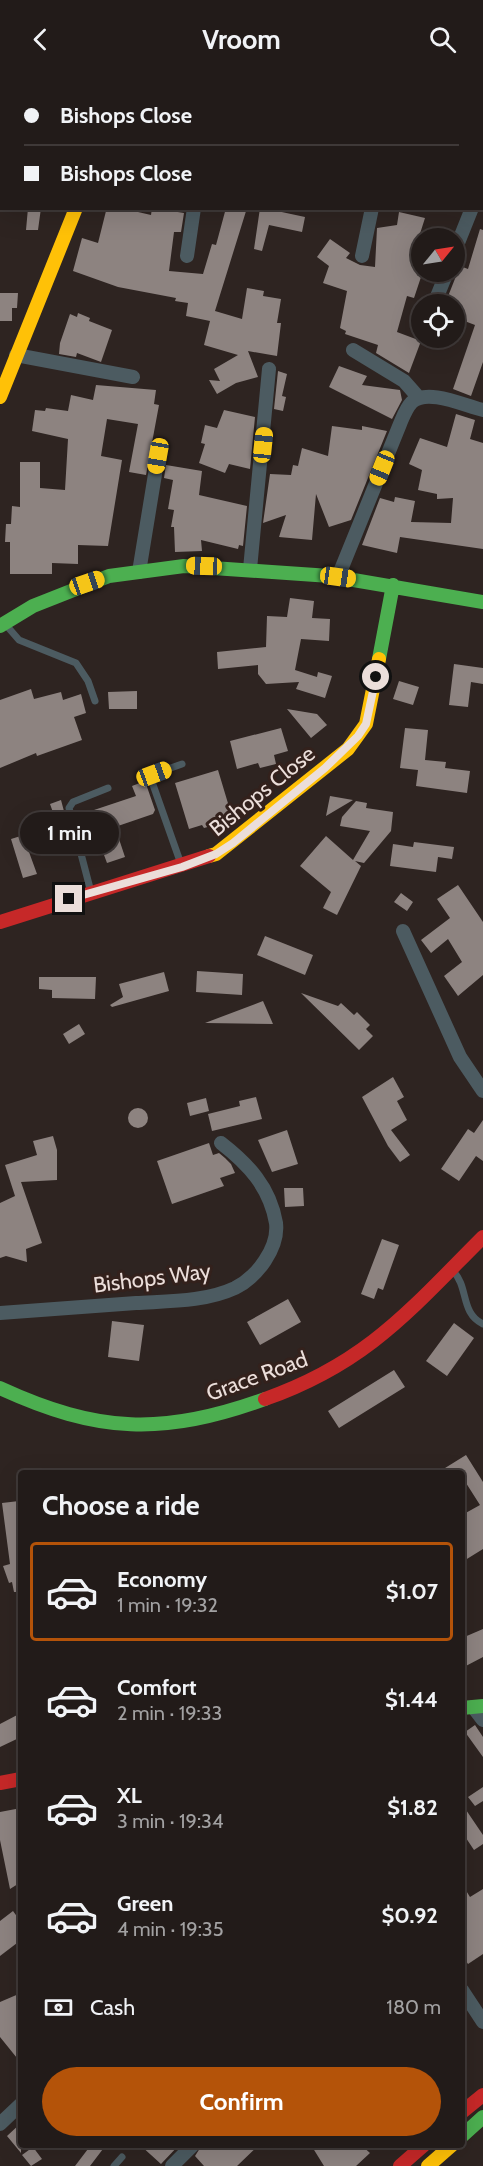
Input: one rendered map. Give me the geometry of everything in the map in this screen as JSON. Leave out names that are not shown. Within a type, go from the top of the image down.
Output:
[{"type":"street","points":[[0,397],[75,210]]},
{"type":"street","points":[[187,256],[194,210]]},
{"type":"street","points":[[362,256],[372,210]]},
{"type":"street","points":[[464,228],[471,210]]},
{"type":"street","points":[[353,350],[404,381],[420,398]]},
{"type":"street","points":[[16,355],[133,377]]},
{"type":"street","points":[[250,569],[269,369]]},
{"type":"street","points":[[338,577],[403,417],[412,402],[420,398],[433,397],[483,410]]},
{"type":"street","points":[[139,572],[158,456]]},
{"type":"street","points":[[2,625],[33,606],[87,583],[109,576],[184,566],[338,577],[483,602]]},
{"type":"street","name":"Bishops Close","points":[[0,922],[91,892],[182,867],[216,854],[233,843],[325,768],[358,736],[366,724],[393,585]]},
{"type":"street","points":[[403,931],[460,1057],[483,1091]]},
{"type":"street","name":"Bishops Way","points":[[0,1313],[194,1299],[234,1288],[246,1281],[270,1254],[278,1236],[274,1215],[263,1187],[249,1166],[220,1143]]},
{"type":"street","name":"Grace Road","points":[[0,1388],[57,1413],[94,1422],[131,1425],[208,1418],[283,1391],[355,1356],[381,1337],[483,1237]]},
{"type":"street","points":[[473,1707],[483,1720]]},
{"type":"street","points":[[0,1783],[18,1780]]},
{"type":"street","points":[[465,1995],[483,2022]]},
{"type":"street","points":[[465,2110],[483,2095]]},
{"type":"street","points":[[0,2124],[18,2107]]},
{"type":"street","points":[[465,2134],[482,2122]]},
{"type":"street","points":[[172,2166],[190,2148]]},
{"type":"street","points":[[400,2166],[421,2148]]},
{"type":"street","points":[[428,2166],[449,2148]]},
{"type":"lane","points":[[2,625],[19,640],[76,663],[88,681],[94,701]]},
{"type":"lane","points":[[182,764],[154,774],[151,779],[182,867]]},
{"type":"lane","points":[[91,892],[69,808],[73,802],[108,788]]},
{"type":"lane","points":[[451,1269],[462,1285],[466,1307],[483,1324]]},
{"type":"lane","points":[[114,2166],[123,2157]]},
{"type":"building","points":[[28,210],[41,210],[38,230],[26,230]]},
{"type":"building","points":[[110,210],[124,212],[129,210],[151,215],[152,210],[165,210],[184,213],[181,232],[174,232],[169,271],[203,274],[212,244],[216,245],[225,210],[246,210],[215,311],[242,319],[247,288],[264,291],[263,296],[281,299],[277,323],[281,323],[277,356],[248,351],[258,377],[236,383],[217,394],[209,380],[220,381],[214,369],[238,355],[204,345],[210,321],[186,316],[188,303],[175,301],[176,298],[118,287],[73,271],[82,238],[98,243],[106,211]]},
{"type":"building","points":[[260,210],[277,210],[305,217],[302,232],[269,225],[262,251],[254,249]]},
{"type":"building","points":[[399,212],[425,218],[422,228],[411,228],[411,282],[419,282],[415,294],[411,294],[411,297],[407,296],[397,332],[411,337],[411,348],[418,348],[409,373],[376,353],[378,345],[345,334],[346,331],[340,328],[347,291],[323,283],[329,266],[317,257],[330,239],[350,253],[346,258],[360,265],[375,267],[377,228],[397,225]]},
{"type":"building","points":[[480,229],[483,230],[483,362],[471,396],[453,389],[475,325],[465,321],[465,294],[449,294],[454,282],[465,282],[465,268],[468,269]]},
{"type":"building","points":[[0,293],[18,293],[17,308],[12,308],[12,321],[0,321]]},
{"type":"building","points":[[78,313],[90,318],[89,321],[112,330],[101,362],[77,353],[76,357],[59,354],[60,343],[70,314],[77,317]]},
{"type":"building","points":[[339,366],[367,376],[362,385],[400,390],[402,400],[392,419],[329,387]]},
{"type":"building","points":[[278,371],[287,374],[282,396],[286,397],[283,411],[274,409]]},
{"type":"building","points":[[96,385],[156,390],[154,404],[159,405],[146,475],[129,472],[138,424],[107,419],[101,456],[122,460],[108,546],[78,545],[78,564],[52,563],[52,574],[10,574],[10,542],[5,542],[6,524],[11,524],[12,506],[20,507],[20,462],[40,462],[40,488],[65,490],[68,439],[32,431],[35,410],[45,411],[46,408],[68,411],[71,395],[93,400]]},
{"type":"building","points":[[224,410],[255,417],[250,469],[229,464],[225,473],[199,463],[205,444],[201,443],[205,425],[217,428]]},
{"type":"building","points":[[456,414],[475,420],[470,439],[483,443],[483,549],[400,537],[397,553],[362,545],[380,498],[394,502],[395,497],[415,501],[411,522],[451,523],[453,498],[437,499],[437,494],[418,490],[422,470],[409,464],[420,438],[447,447]]},
{"type":"building","points":[[332,426],[362,430],[362,426],[387,431],[351,520],[329,527],[316,494],[312,540],[279,537],[286,515],[263,523],[270,474],[291,475],[293,465],[298,466],[302,448],[328,456]]},
{"type":"building","points":[[166,465],[202,471],[199,495],[247,506],[243,546],[239,545],[238,549],[201,540],[202,551],[175,552],[174,527],[171,527],[174,510],[168,509],[173,480],[164,478]]},
{"type":"building","points":[[290,598],[314,601],[312,618],[330,619],[329,641],[301,639],[295,670],[317,677],[318,672],[332,676],[325,698],[296,689],[299,682],[266,684],[258,674],[258,665],[218,669],[217,652],[266,647],[267,616],[287,617]]},
{"type":"building","points":[[454,664],[483,668],[483,684],[471,682],[468,707],[449,705]]},
{"type":"building","points":[[399,681],[419,687],[413,705],[393,699]]},
{"type":"building","points":[[31,689],[34,699],[61,692],[63,700],[81,694],[86,713],[74,717],[82,740],[37,756],[36,753],[0,768],[0,700]]},
{"type":"building","points":[[137,691],[137,709],[109,709],[108,692]]},
{"type":"building","points":[[287,709],[317,714],[327,725],[311,738]]},
{"type":"building","points":[[281,728],[288,751],[274,755],[276,764],[260,768],[258,763],[237,769],[230,741]]},
{"type":"building","points":[[405,728],[428,730],[425,760],[446,762],[445,768],[470,771],[467,793],[416,786],[418,770],[400,768]]},
{"type":"building","points":[[218,770],[233,820],[204,828],[202,825],[189,829],[175,783]]},
{"type":"building","points":[[145,781],[155,810],[153,814],[115,827],[125,857],[107,863],[88,812],[136,796],[132,786]]},
{"type":"building","points":[[330,796],[353,800],[326,816]]},
{"type":"building","points":[[61,800],[65,815],[55,818],[50,804]]},
{"type":"building","points":[[356,801],[367,803],[366,808],[393,812],[391,831],[364,863],[355,861],[361,866],[337,915],[323,908],[331,892],[300,866],[326,836],[353,860],[370,831],[340,826],[342,817]]},
{"type":"building","points":[[53,826],[59,843],[29,852],[37,874],[23,878],[11,839]]},
{"type":"building","points":[[414,842],[454,847],[452,859],[438,857],[436,872],[390,866],[393,844],[413,847]]},
{"type":"building","points":[[458,885],[483,922],[483,975],[458,996],[444,976],[462,962],[448,939],[431,953],[421,940],[450,918],[437,899]]},
{"type":"building","points":[[401,893],[413,902],[407,911],[394,902]]},
{"type":"building","points":[[265,936],[313,955],[305,975],[257,955]]},
{"type":"building","points":[[197,971],[243,974],[242,995],[196,992]]},
{"type":"building","points":[[164,972],[169,991],[112,1007],[110,1005],[123,997],[119,984]]},
{"type":"building","points":[[39,977],[96,977],[95,999],[52,998],[52,990],[39,989]]},
{"type":"building","points":[[301,993],[338,1006],[341,1003],[354,1015],[357,1012],[370,1025],[366,1029],[373,1036],[359,1050]]},
{"type":"building","points":[[263,1001],[273,1024],[205,1023]]},
{"type":"building","points":[[79,1024],[85,1034],[69,1044],[63,1034]]},
{"type":"building","points":[[393,1077],[404,1097],[397,1101],[407,1120],[391,1130],[410,1155],[400,1162],[388,1146],[362,1097]]},
{"type":"building","points":[[256,1097],[262,1119],[212,1131],[208,1114],[240,1106],[239,1101]]},
{"type":"building","points":[[206,1098],[209,1111],[190,1116],[187,1103]]},
{"type":"building","points":[[138,1108],[145,1111],[148,1118],[145,1125],[138,1128],[131,1125],[128,1118],[131,1111]]},
{"type":"building","points":[[483,1120],[483,1161],[476,1156],[459,1181],[441,1169],[468,1129],[474,1133]]},
{"type":"building","points":[[287,1130],[298,1164],[272,1172],[258,1140]]},
{"type":"building","points":[[53,1136],[57,1150],[57,1180],[21,1182],[42,1243],[26,1249],[27,1262],[6,1256],[0,1258],[0,1203],[15,1196],[5,1165],[37,1155],[33,1141]]},
{"type":"building","points":[[209,1143],[213,1155],[219,1153],[231,1164],[235,1173],[220,1178],[224,1186],[172,1204],[157,1161]]},
{"type":"building","points":[[284,1188],[303,1188],[304,1206],[285,1207]]},
{"type":"building","points":[[382,1239],[399,1245],[383,1290],[378,1288],[374,1299],[361,1294]]},
{"type":"building","points":[[288,1299],[301,1322],[260,1345],[247,1322]]},
{"type":"building","points":[[112,1321],[144,1325],[139,1361],[108,1357]]},
{"type":"building","points":[[454,1323],[474,1338],[447,1376],[426,1361]]},
{"type":"building","points":[[394,1370],[405,1387],[339,1428],[328,1411]]},
{"type":"building","points":[[466,1455],[483,1482],[483,1549],[465,1560],[465,1513],[480,1505],[465,1484],[465,1470],[442,1470]]},
{"type":"building","points":[[18,1501],[18,1592],[14,1592],[12,1582],[9,1583],[3,1566],[10,1564],[2,1503]]},
{"type":"building","points":[[483,1629],[483,1657],[465,1666],[465,1637]]},
{"type":"building","points":[[18,1715],[18,1738],[0,1747],[0,1724]]},
{"type":"building","points":[[475,1725],[483,1737],[483,1757],[465,1732]]},
{"type":"building","points":[[483,1787],[483,1801],[475,1806],[468,1797]]},
{"type":"building","points":[[465,1808],[483,1835],[483,1844],[474,1850],[465,1836]]},
{"type":"building","points":[[18,1809],[18,1884],[10,1889],[0,1840],[0,1812]]},
{"type":"building","points":[[465,1889],[470,1897],[483,1889],[483,1954],[468,1964],[465,1960]]},
{"type":"building","points":[[13,1911],[18,1918],[18,1942],[0,1956],[0,1921]]},
{"type":"building","points":[[18,1994],[18,2059],[0,2037],[0,2002]]},
{"type":"building","points":[[18,2126],[18,2148],[21,2148],[21,2153],[7,2136]]},
{"type":"building","points":[[34,2148],[42,2159],[31,2166],[22,2155]]},
{"type":"building","points":[[89,2148],[104,2148],[90,2166],[75,2166]]},
{"type":"building","points":[[143,2148],[176,2148],[161,2164]]},
{"type":"building","points":[[200,2148],[256,2148],[237,2166],[204,2166],[195,2156]]},
{"type":"building","points":[[313,2148],[364,2148],[370,2153],[356,2166],[324,2166]]},
{"type":"traffic: fast","points":[[0,626],[33,606],[109,576],[184,566],[330,576],[483,602]]},
{"type":"traffic: fast","points":[[379,659],[393,585]]},
{"type":"traffic: fast","points":[[0,1388],[68,1414],[100,1421],[131,1424],[162,1424],[194,1419],[265,1399]]},
{"type":"traffic: fast","points":[[465,1708],[483,1706]]},
{"type":"traffic: fast","points":[[465,2133],[483,2117]]},
{"type":"traffic: slow","points":[[0,397],[75,210]]},
{"type":"traffic: slow","points":[[209,856],[216,854],[348,749],[366,724],[379,659]]},
{"type":"traffic: slow","points":[[428,2166],[449,2148]]},
{"type":"traffic: jam","points":[[0,922],[209,856]]},
{"type":"traffic: jam","points":[[265,1399],[301,1385],[360,1351],[409,1311],[483,1237]]},
{"type":"traffic: jam","points":[[0,1783],[18,1780]]},
{"type":"traffic: jam","points":[[465,2110],[483,2095]]},
{"type":"traffic: jam","points":[[400,2166],[421,2148]]},
{"type":"route","points":[[69,899],[182,867],[216,854],[233,843],[348,749],[366,724],[376,677]]}]
